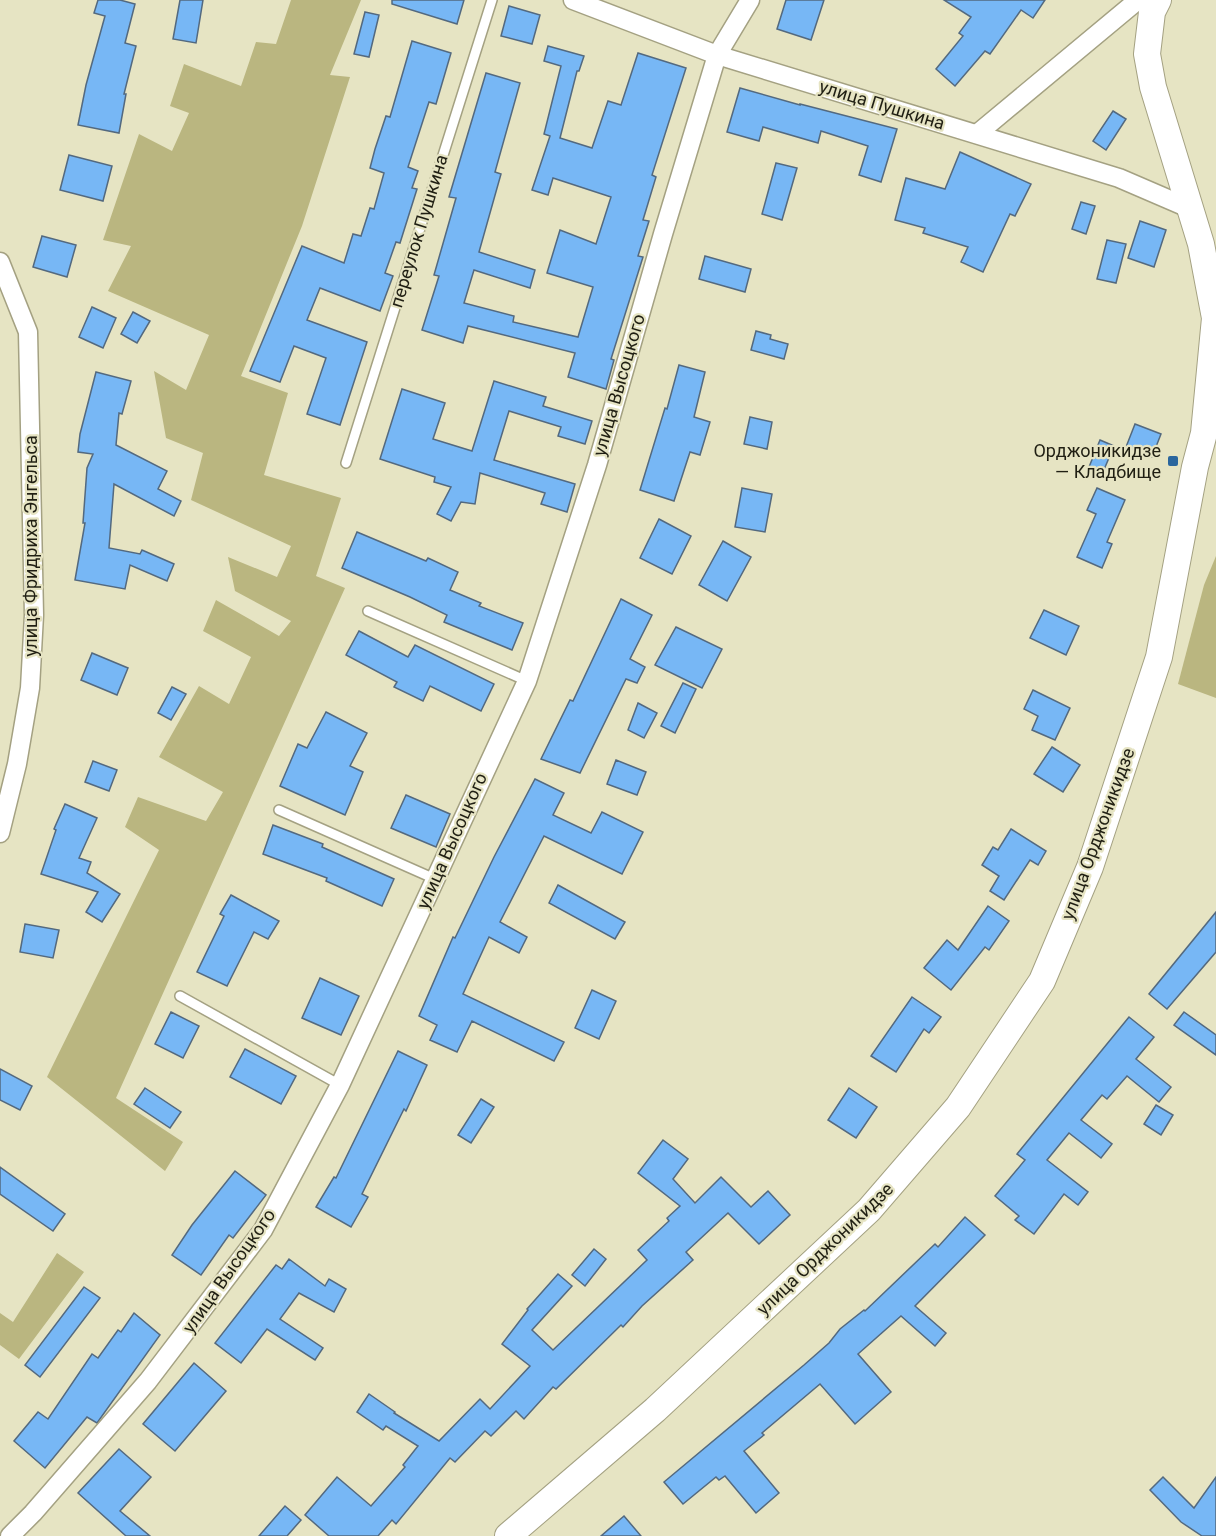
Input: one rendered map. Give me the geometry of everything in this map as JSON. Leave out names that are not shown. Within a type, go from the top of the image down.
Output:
[{"type":"main road","name":"улица Орджоникидзе","points":[[508,1536],[655,1410],[869,1210],[958,1107],[1042,981],[1090,867],[1159,657],[1205,422],[1215,318],[1209,243],[1191,209],[1153,87],[1147,54],[1152,12],[1158,0]]},
{"type":"street","name":"улица Пушкина","points":[[573,0],[717,55],[1119,178],[1191,209]]},
{"type":"street","name":"улица Высоцкого","points":[[10,1536],[33,1513],[148,1381],[263,1230],[340,1085],[527,681],[597,465],[717,55],[750,0]]},
{"type":"street","points":[[977,134],[1138,0]]},
{"type":"street","name":"улица Фридриха Энгельса","points":[[0,262],[28,332],[34,615],[30,688],[0,833]]},
{"type":"lane","name":"переулок Пушкина","points":[[346,463],[492,0]]},
{"type":"lane","points":[[368,612],[527,681]]},
{"type":"lane","points":[[279,810],[435,879]]},
{"type":"lane","points":[[180,996],[340,1085]]},
{"type":"shaded area","points":[[291,0],[361,0],[330,75],[350,77],[302,226],[241,376],[288,393],[264,475],[341,498],[316,576],[345,588],[116,1098],[183,1142],[165,1171],[47,1077],[159,850],[125,827],[138,797],[206,821],[223,792],[159,757],[199,686],[229,704],[251,657],[203,631],[216,600],[279,636],[291,621],[235,591],[228,557],[277,577],[291,546],[191,500],[203,453],[166,438],[154,371],[186,390],[209,335],[108,291],[131,246],[103,240],[139,134],[172,151],[189,113],[170,106],[184,64],[241,86],[256,42],[276,44]]},
{"type":"shaded area","points":[[1216,556],[1216,698],[1178,684],[1204,585]]},
{"type":"shaded area","points":[[57,1253],[84,1272],[19,1359],[0,1345],[0,1313],[13,1322]]},
{"type":"building","points":[[98,0],[120,0],[135,4],[125,43],[136,46],[124,94],[126,94],[119,133],[78,125],[86,85],[105,16],[94,13]]},
{"type":"building","points":[[180,0],[203,0],[196,43],[173,39]]},
{"type":"building","points":[[392,0],[464,0],[457,24],[392,4]]},
{"type":"building","points":[[786,0],[824,0],[811,40],[777,29]]},
{"type":"building","points":[[944,0],[1045,0],[1033,18],[1021,10],[990,54],[985,51],[955,86],[936,69],[963,36],[959,33],[971,17]]},
{"type":"building","points":[[509,6],[540,15],[532,44],[501,36]]},
{"type":"building","points":[[365,12],[379,15],[369,57],[354,54]]},
{"type":"building","points":[[412,41],[451,53],[436,104],[429,102],[408,167],[418,171],[412,188],[417,189],[400,243],[396,242],[385,273],[393,276],[380,311],[320,288],[307,320],[367,342],[340,425],[307,414],[326,358],[294,346],[280,382],[250,371],[302,246],[344,263],[353,234],[361,236],[370,208],[374,209],[384,173],[370,168],[386,116],[390,117]]},
{"type":"building","points":[[548,46],[584,56],[579,71],[577,71],[560,138],[592,148],[608,101],[621,105],[638,53],[686,68],[652,175],[656,177],[643,220],[649,221],[638,256],[643,257],[611,359],[614,360],[606,389],[568,377],[575,353],[468,326],[463,343],[422,330],[439,276],[434,275],[456,198],[449,197],[486,73],[520,83],[495,172],[501,174],[479,252],[535,270],[530,288],[474,270],[464,303],[514,316],[513,322],[578,337],[593,287],[547,273],[560,230],[596,244],[611,197],[553,178],[548,195],[532,190],[550,136],[544,134],[561,66],[544,61]]},
{"type":"building","points":[[740,88],[897,129],[881,182],[859,175],[868,146],[821,131],[818,143],[763,127],[759,141],[727,132]]},
{"type":"building","points":[[1113,111],[1126,119],[1106,150],[1093,141]]},
{"type":"building","points":[[960,152],[1031,184],[1015,216],[1010,214],[983,272],[961,262],[968,247],[923,233],[925,228],[895,220],[906,178],[945,189]]},
{"type":"building","points":[[69,155],[112,166],[103,201],[60,190]]},
{"type":"building","points":[[776,163],[797,168],[782,220],[762,214]]},
{"type":"building","points":[[1081,202],[1095,206],[1086,234],[1072,229]]},
{"type":"building","points":[[1140,221],[1166,230],[1154,267],[1128,258]]},
{"type":"building","points":[[42,236],[76,245],[67,277],[33,267]]},
{"type":"building","points":[[1107,240],[1126,244],[1116,283],[1097,279]]},
{"type":"building","points":[[705,256],[751,269],[745,292],[699,279]]},
{"type":"building","points":[[92,307],[116,318],[103,348],[79,337]]},
{"type":"building","points":[[133,312],[150,321],[137,343],[121,334]]},
{"type":"building","points":[[756,331],[771,335],[770,339],[788,344],[784,359],[751,350]]},
{"type":"building","points":[[679,365],[705,372],[694,417],[710,422],[700,455],[690,452],[674,501],[640,490]]},
{"type":"building","points":[[96,372],[131,381],[122,414],[119,413],[116,445],[167,471],[158,489],[181,501],[174,516],[114,484],[109,548],[140,554],[142,550],[174,564],[167,581],[130,565],[125,589],[75,580],[85,523],[83,523],[87,468],[93,454],[78,452],[80,434]]},
{"type":"building","points":[[494,381],[546,397],[543,406],[592,421],[585,444],[558,436],[561,427],[509,411],[494,460],[575,484],[567,512],[541,504],[545,493],[480,473],[475,504],[461,502],[451,521],[437,514],[451,487],[434,482],[435,477],[380,459],[402,389],[445,403],[433,439],[472,451]]},
{"type":"building","points":[[750,417],[772,422],[767,449],[744,444]]},
{"type":"building","points":[[1135,424],[1161,434],[1152,457],[1126,447]]},
{"type":"building","points":[[1100,440],[1114,446],[1103,472],[1089,467]]},
{"type":"building","points":[[742,488],[772,494],[765,532],[735,527]]},
{"type":"building","points":[[1097,488],[1125,500],[1107,542],[1112,544],[1102,568],[1077,557],[1096,514],[1087,510]]},
{"type":"building","points":[[659,519],[691,536],[672,574],[640,558]]},
{"type":"building","points":[[357,532],[426,561],[428,558],[458,572],[450,590],[481,603],[479,606],[523,623],[512,650],[444,622],[447,615],[342,568]]},
{"type":"building","points":[[723,541],[751,557],[727,601],[699,585]]},
{"type":"building","points":[[621,599],[652,615],[630,659],[645,667],[637,683],[626,679],[580,773],[541,759],[570,700],[573,701]]},
{"type":"building","points":[[1044,610],[1079,626],[1066,655],[1030,638]]},
{"type":"building","points":[[676,627],[722,649],[702,688],[655,665]]},
{"type":"building","points":[[359,631],[408,657],[415,645],[494,684],[481,711],[430,686],[423,701],[394,687],[397,682],[346,655]]},
{"type":"building","points":[[92,653],[128,668],[117,695],[81,680]]},
{"type":"building","points":[[683,683],[696,689],[675,733],[661,726]]},
{"type":"building","points":[[172,687],[186,694],[171,720],[158,713]]},
{"type":"building","points":[[1033,690],[1070,708],[1055,740],[1032,730],[1038,716],[1024,709]]},
{"type":"building","points":[[638,703],[657,713],[644,738],[628,730]]},
{"type":"building","points":[[326,712],[367,733],[350,766],[363,772],[345,815],[280,786],[298,744],[307,748]]},
{"type":"building","points":[[1052,747],[1080,765],[1063,792],[1034,774]]},
{"type":"building","points":[[616,760],[646,772],[637,795],[607,784]]},
{"type":"building","points":[[93,761],[117,770],[109,791],[85,782]]},
{"type":"building","points":[[535,779],[564,793],[553,815],[591,833],[602,812],[643,832],[622,874],[544,836],[500,922],[527,937],[519,953],[489,937],[463,994],[564,1042],[554,1061],[472,1021],[457,1052],[430,1040],[437,1025],[419,1016],[453,937],[455,938]]},
{"type":"building","points":[[406,795],[450,814],[436,847],[391,828]]},
{"type":"building","points":[[65,804],[97,818],[79,858],[91,862],[87,873],[120,894],[102,922],[86,912],[98,892],[41,874],[56,830],[54,829]]},
{"type":"building","points":[[273,825],[323,844],[322,847],[394,879],[382,906],[326,881],[327,878],[263,854]]},
{"type":"building","points":[[1011,829],[1046,851],[1038,865],[1030,860],[1004,900],[990,891],[999,876],[982,865],[993,847],[998,850]]},
{"type":"building","points":[[558,885],[625,922],[615,939],[549,903]]},
{"type":"building","points":[[231,895],[279,921],[268,939],[254,932],[227,986],[197,972],[224,916],[220,914]]},
{"type":"building","points":[[988,906],[1009,921],[989,950],[985,947],[951,990],[924,968],[947,940],[958,950]]},
{"type":"building","points":[[1216,912],[1216,952],[1167,1009],[1149,994]]},
{"type":"building","points":[[25,924],[59,930],[53,958],[20,952]]},
{"type":"building","points":[[320,978],[359,996],[341,1035],[302,1018]]},
{"type":"building","points":[[592,990],[616,1001],[599,1039],[575,1028]]},
{"type":"building","points":[[912,997],[941,1017],[929,1033],[924,1029],[896,1072],[871,1056]]},
{"type":"building","points":[[171,1012],[199,1026],[183,1058],[155,1044]]},
{"type":"building","points":[[1184,1012],[1216,1035],[1216,1055],[1174,1025]]},
{"type":"building","points":[[1129,1017],[1154,1037],[1136,1059],[1171,1087],[1159,1102],[1127,1076],[1107,1099],[1102,1095],[1081,1120],[1112,1144],[1101,1158],[1069,1133],[1047,1160],[1088,1192],[1078,1205],[1064,1194],[1034,1234],[1015,1220],[1019,1216],[995,1196],[1025,1160],[1017,1154]]},
{"type":"building","points":[[245,1049],[296,1076],[281,1104],[230,1077]]},
{"type":"building","points":[[398,1051],[427,1065],[406,1111],[404,1109],[362,1194],[368,1197],[351,1227],[316,1207],[334,1177],[336,1178]]},
{"type":"building","points":[[0,1069],[32,1086],[20,1110],[0,1100]]},
{"type":"building","points":[[145,1088],[181,1112],[170,1128],[134,1104]]},
{"type":"building","points":[[849,1088],[877,1107],[856,1138],[828,1120]]},
{"type":"building","points":[[481,1099],[494,1107],[471,1143],[458,1135]]},
{"type":"building","points":[[1156,1105],[1173,1115],[1161,1135],[1144,1124]]},
{"type":"building","points":[[663,1140],[688,1159],[673,1179],[695,1203],[721,1177],[751,1207],[768,1191],[790,1215],[759,1244],[728,1213],[686,1252],[693,1260],[642,1306],[623,1327],[621,1325],[556,1389],[553,1387],[524,1419],[516,1411],[491,1436],[485,1431],[455,1462],[450,1458],[396,1524],[392,1520],[378,1536],[329,1536],[305,1515],[337,1477],[371,1506],[405,1467],[403,1465],[418,1446],[386,1426],[383,1430],[357,1412],[369,1394],[394,1413],[439,1441],[480,1399],[490,1409],[530,1366],[502,1344],[527,1309],[558,1274],[572,1286],[532,1330],[553,1350],[647,1260],[638,1250],[669,1221],[667,1218],[680,1206],[638,1173]]},
{"type":"building","points":[[0,1167],[65,1214],[53,1231],[0,1194]]},
{"type":"building","points":[[235,1171],[266,1195],[233,1238],[229,1235],[201,1275],[172,1255],[192,1225]]},
{"type":"building","points":[[965,1217],[985,1235],[915,1306],[946,1333],[935,1346],[901,1316],[858,1354],[891,1392],[855,1424],[820,1384],[762,1433],[764,1435],[744,1451],[779,1493],[756,1513],[725,1476],[719,1480],[716,1477],[683,1504],[664,1482],[829,1343],[840,1329],[865,1311],[935,1244],[938,1247]]},
{"type":"building","points":[[594,1249],[606,1259],[585,1286],[572,1275]]},
{"type":"building","points":[[289,1259],[325,1286],[329,1279],[346,1289],[334,1312],[299,1293],[280,1319],[323,1348],[315,1360],[267,1329],[241,1363],[215,1343],[276,1265],[282,1269]]},
{"type":"building","points":[[84,1287],[100,1298],[40,1377],[25,1365]]},
{"type":"building","points":[[134,1313],[160,1335],[97,1423],[87,1417],[45,1468],[14,1441],[38,1412],[48,1419],[92,1354],[98,1358],[118,1330],[121,1332]]},
{"type":"building","points":[[194,1363],[226,1391],[175,1451],[143,1424]]},
{"type":"building","points":[[119,1449],[151,1477],[120,1511],[150,1536],[126,1536],[78,1493]]},
{"type":"building","points":[[1163,1477],[1194,1508],[1216,1477],[1216,1536],[1202,1536],[1181,1522],[1150,1490]]},
{"type":"building","points":[[285,1506],[301,1520],[287,1536],[259,1536]]},
{"type":"building","points":[[624,1516],[641,1536],[601,1536]]},
{"type":"place","name":"Орджоникидзе — Кладбище","points":[[1173,461]]}]
